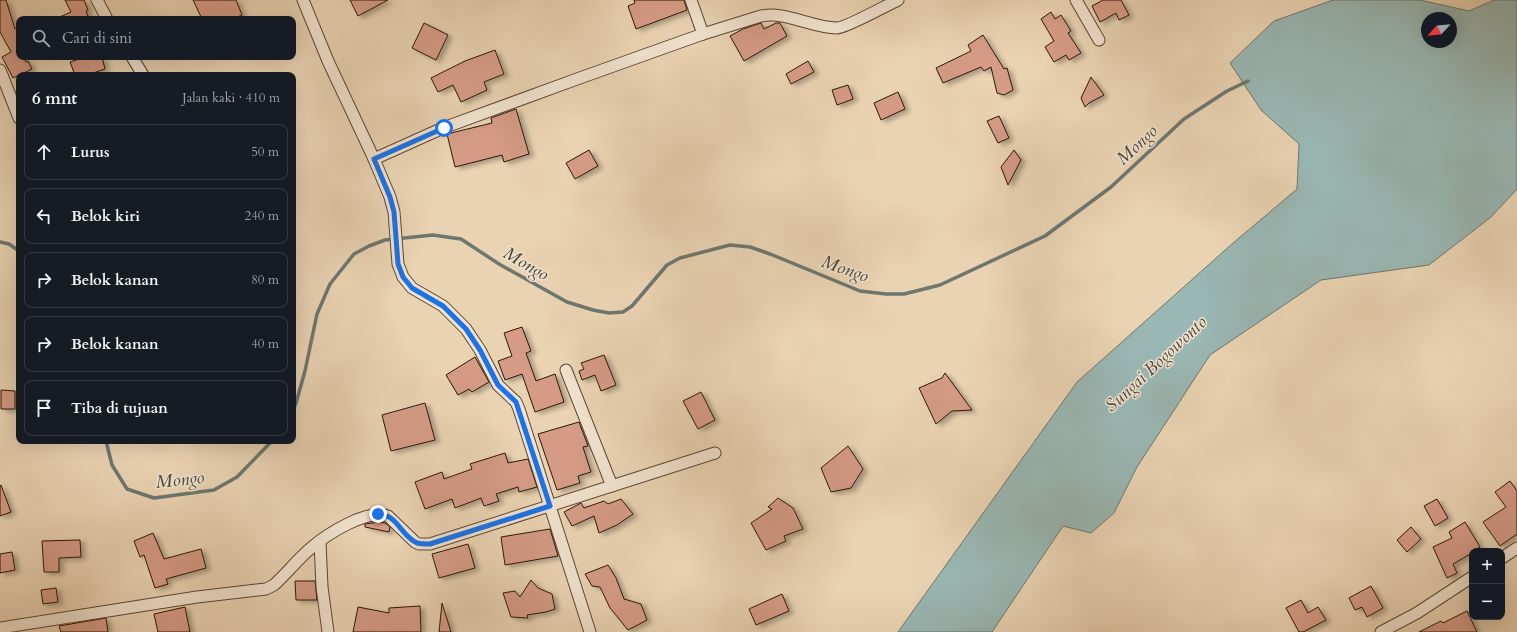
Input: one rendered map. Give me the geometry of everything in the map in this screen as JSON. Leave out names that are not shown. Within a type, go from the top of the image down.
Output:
[{"type":"street","points":[[97,0],[105,16]]},
{"type":"street","points":[[303,0],[328,61],[374,159],[390,197],[394,212],[398,264],[403,277],[412,288],[443,306],[466,329],[480,350],[498,385],[516,402],[590,632]]},
{"type":"street","points":[[691,0],[703,34]]},
{"type":"street","points":[[374,159],[444,128],[703,34],[765,15],[840,28],[898,0]]},
{"type":"street","points":[[1076,0],[1099,40]]},
{"type":"street","points":[[134,60],[141,72]]},
{"type":"street","points":[[0,70],[16,110]]},
{"type":"street","points":[[566,370],[612,486]]},
{"type":"street","points":[[0,628],[198,597],[266,589],[274,585],[309,550],[320,542],[362,517],[371,514],[384,514],[393,520],[414,542],[419,544],[430,544],[715,453]]},
{"type":"street","points":[[320,542],[322,588],[328,632]]},
{"type":"street","points":[[1505,556],[1517,548]]},
{"type":"street","points":[[1381,632],[1417,613],[1469,579]]},
{"type":"water","name":"Sungai Bogowonto","points":[[1333,0],[1420,0],[1469,11],[1494,0],[1517,0],[1517,189],[1491,217],[1429,265],[1321,280],[1210,355],[1137,467],[1114,513],[1091,533],[1063,526],[992,632],[898,632],[1077,382],[1232,244],[1297,189],[1299,144],[1261,110],[1230,63],[1274,21]]},
{"type":"building","points":[[0,0],[6,0],[16,28],[16,60],[28,61],[32,69],[26,72],[16,72],[16,77],[13,78],[2,57],[11,52],[0,32]]},
{"type":"building","points":[[65,0],[84,0],[88,10],[86,11],[88,16],[62,16],[71,12]]},
{"type":"building","points":[[193,0],[236,0],[242,15],[240,16],[201,16]]},
{"type":"building","points":[[350,0],[388,0],[358,16]]},
{"type":"building","points":[[634,0],[684,0],[687,10],[636,29],[628,6],[635,3]]},
{"type":"building","points":[[1103,0],[1121,0],[1129,15],[1119,20],[1116,13],[1100,22],[1092,6]]},
{"type":"building","points":[[1051,12],[1055,19],[1061,15],[1071,31],[1068,33],[1081,53],[1069,60],[1066,55],[1054,62],[1045,47],[1054,41],[1041,19]]},
{"type":"building","points":[[424,23],[448,35],[436,60],[412,48]]},
{"type":"building","points":[[761,23],[764,29],[776,23],[780,23],[787,36],[744,61],[730,36],[743,29]]},
{"type":"building","points":[[983,35],[1004,69],[1007,68],[1013,90],[1004,95],[997,93],[991,67],[984,71],[981,67],[943,83],[936,68],[971,51],[968,45]]},
{"type":"building","points":[[495,50],[504,74],[484,82],[487,90],[461,102],[453,85],[438,92],[431,78],[465,61]]},
{"type":"building","points":[[76,60],[103,60],[105,69],[96,72],[74,72],[70,62]]},
{"type":"building","points":[[808,61],[814,72],[791,84],[786,74]]},
{"type":"building","points":[[1091,77],[1104,95],[1089,103],[1085,107],[1081,98]]},
{"type":"building","points":[[848,85],[853,99],[837,105],[832,90]]},
{"type":"building","points":[[898,92],[905,109],[881,120],[874,103]]},
{"type":"building","points":[[516,109],[529,154],[504,162],[502,155],[455,167],[447,134],[492,123],[491,118]]},
{"type":"building","points":[[999,116],[1009,138],[998,143],[987,121]]},
{"type":"building","points":[[589,150],[598,166],[575,179],[566,163]]},
{"type":"building","points":[[1014,150],[1021,160],[1008,185],[1001,167]]},
{"type":"building","points":[[522,327],[531,351],[526,353],[536,381],[555,374],[564,402],[535,412],[522,374],[505,380],[498,361],[512,356],[504,333]]},
{"type":"building","points":[[604,355],[616,385],[601,391],[595,375],[582,380],[579,371],[584,369],[581,363]]},
{"type":"building","points":[[475,357],[489,382],[472,392],[469,389],[458,395],[446,375]]},
{"type":"building","points":[[945,373],[972,410],[952,411],[936,424],[919,388],[942,378]]},
{"type":"building","points":[[1,390],[15,391],[15,409],[1,409]]},
{"type":"building","points":[[701,392],[715,420],[698,429],[683,401]]},
{"type":"building","points":[[425,403],[435,440],[391,451],[382,415]]},
{"type":"building","points":[[579,422],[588,446],[583,447],[591,472],[578,476],[580,483],[557,490],[538,434]]},
{"type":"building","points":[[848,446],[863,469],[851,488],[831,492],[821,468]]},
{"type":"building","points":[[505,453],[508,463],[528,459],[537,487],[519,492],[518,487],[496,494],[499,501],[484,506],[481,498],[455,508],[452,499],[425,509],[415,482],[442,472],[444,479],[472,469],[470,464]]},
{"type":"building","points":[[1510,481],[1517,491],[1517,534],[1500,546],[1483,522],[1506,507],[1495,492]]},
{"type":"building","points":[[1,485],[11,512],[0,516],[0,486]]},
{"type":"building","points":[[778,498],[793,508],[803,529],[784,536],[786,541],[766,550],[751,523],[772,509],[768,507]]},
{"type":"building","points":[[621,499],[633,514],[617,525],[599,533],[594,516],[572,526],[564,512],[581,503],[584,508],[604,501],[608,504]]},
{"type":"building","points":[[1437,499],[1448,518],[1435,526],[1424,506]]},
{"type":"building","points":[[379,522],[385,523],[390,527],[389,532],[365,527],[365,524]]},
{"type":"building","points":[[1465,522],[1480,547],[1469,548],[1469,555],[1453,564],[1457,573],[1447,578],[1433,547],[1452,538],[1449,532]]},
{"type":"building","points":[[1411,527],[1421,539],[1407,552],[1397,540]]},
{"type":"building","points":[[550,529],[558,556],[505,565],[501,537]]},
{"type":"building","points":[[153,533],[164,559],[201,549],[206,568],[166,579],[168,584],[155,588],[144,555],[140,557],[134,541]]},
{"type":"building","points":[[80,540],[81,557],[59,558],[59,572],[44,572],[42,541]]},
{"type":"building","points":[[468,544],[475,568],[439,578],[432,554]]},
{"type":"building","points":[[12,552],[15,570],[0,573],[0,554]]},
{"type":"building","points":[[608,565],[616,578],[624,599],[641,604],[647,620],[628,630],[610,608],[600,587],[592,586],[585,574]]},
{"type":"building","points":[[531,580],[538,588],[552,594],[555,609],[527,615],[528,618],[511,617],[503,593],[515,591],[520,597]]},
{"type":"building","points":[[295,581],[315,581],[317,600],[296,600]]},
{"type":"building","points":[[1371,586],[1383,608],[1367,617],[1362,607],[1355,610],[1349,598]]},
{"type":"building","points":[[56,588],[58,602],[43,604],[41,590]]},
{"type":"building","points":[[782,594],[789,611],[756,625],[749,609]]},
{"type":"building","points":[[1301,600],[1308,613],[1318,607],[1326,620],[1303,632],[1299,632],[1286,608]]},
{"type":"building","points":[[442,603],[451,632],[439,632]]},
{"type":"building","points":[[420,606],[421,632],[353,632],[358,607],[389,613],[389,608]]},
{"type":"building","points":[[185,607],[190,632],[158,632],[154,614]]},
{"type":"building","points":[[1467,611],[1469,620],[1471,620],[1477,632],[1419,632],[1441,621],[1443,623]]},
{"type":"building","points":[[106,618],[108,632],[61,632],[59,626]]},
{"type":"waterway","name":"Mongo","points":[[296,403],[305,371],[317,314],[330,284],[354,254],[385,240],[433,235],[461,239],[499,264],[567,302],[609,313],[623,312],[632,306],[667,265],[680,258],[730,245],[750,247],[770,254],[860,291],[886,294],[904,294],[940,285],[1045,236],[1111,187],[1184,119],[1227,91],[1248,81]]},
{"type":"waterway","name":"Mongo","points":[[0,242],[9,244],[16,249]]},
{"type":"waterway","name":"Mongo","points":[[107,444],[112,465],[127,489],[154,498],[214,490],[237,477],[269,444]]},
{"type":"route","points":[[378,514],[388,516],[414,542],[419,544],[430,544],[550,506],[516,402],[498,385],[480,350],[466,329],[443,306],[412,288],[403,277],[398,264],[394,212],[390,197],[374,159],[444,128]]}]
